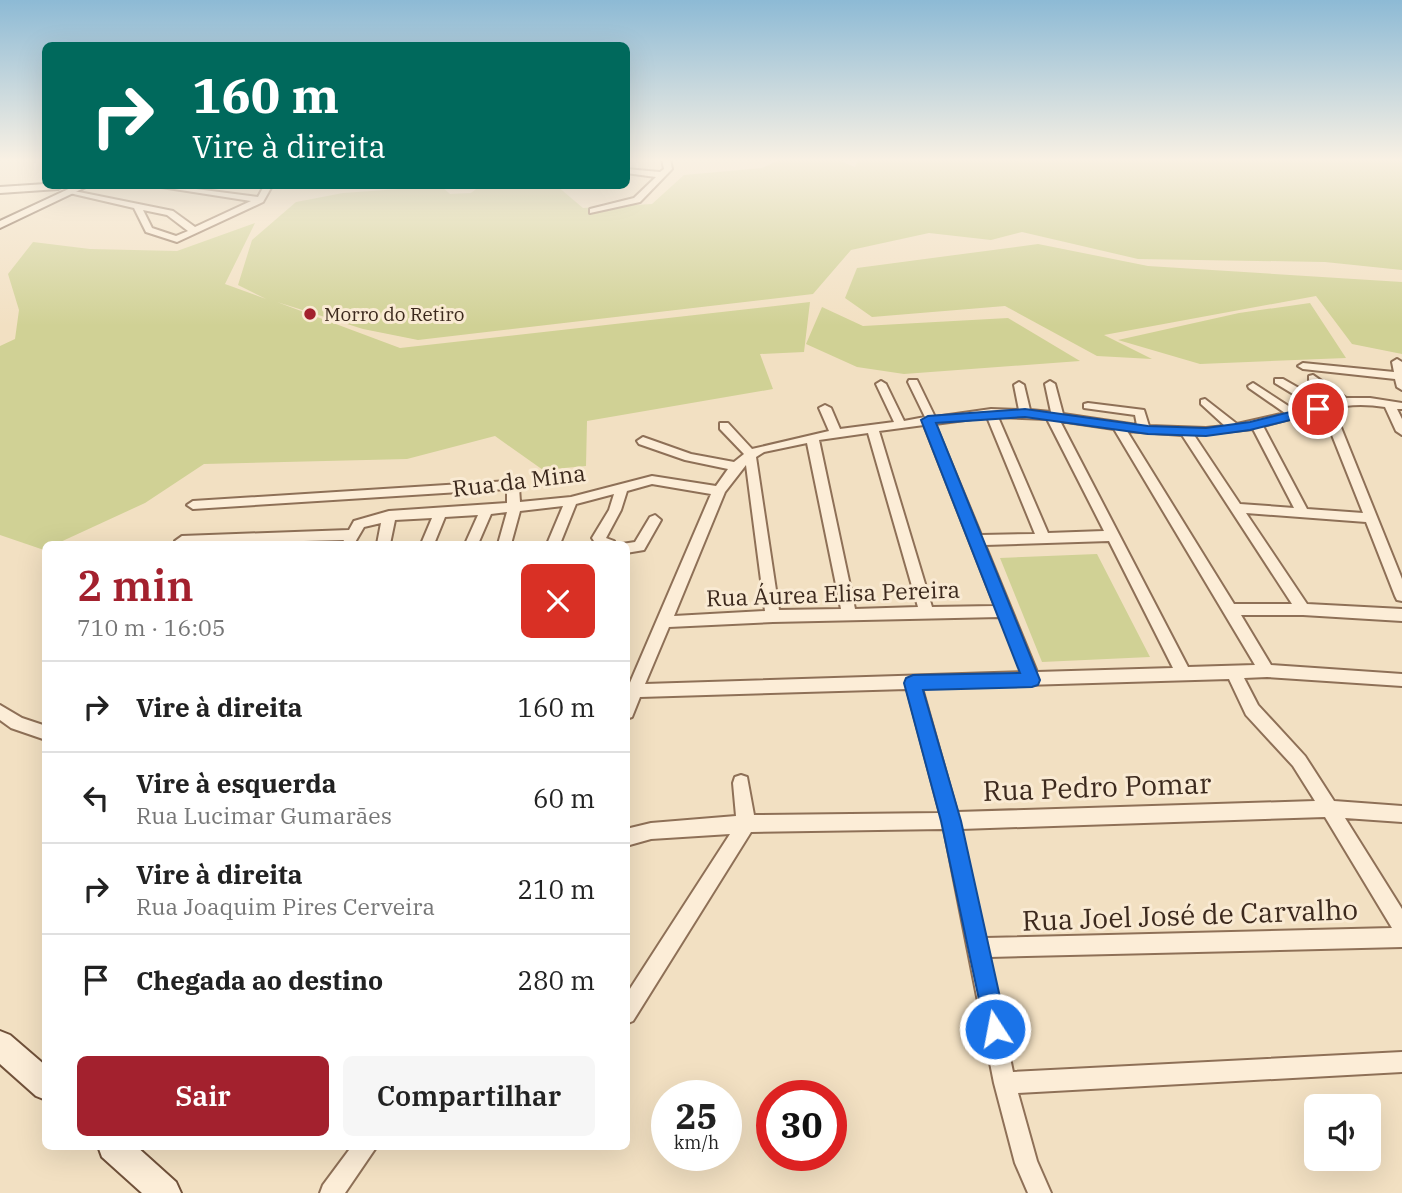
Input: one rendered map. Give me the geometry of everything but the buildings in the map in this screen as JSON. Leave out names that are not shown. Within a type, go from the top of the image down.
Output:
[{"type":"street","points":[[0,225],[19,215]]},
{"type":"street","points":[[141,215],[149,230],[177,239],[229,215]]},
{"type":"street","points":[[172,215],[186,228],[194,231]]},
{"type":"street","points":[[1303,366],[1400,382],[1397,362]]},
{"type":"street","points":[[1313,378],[1343,402]]},
{"type":"street","points":[[1279,381],[1323,407],[1343,445],[1402,596]]},
{"type":"street","points":[[913,382],[1032,680]]},
{"type":"street","points":[[881,384],[900,423]]},
{"type":"street","points":[[1051,384],[1054,416],[1184,674]]},
{"type":"street","points":[[1019,385],[1025,413]]},
{"type":"street","points":[[1254,386],[1295,415]]},
{"type":"street","points":[[1087,393],[1088,420]]},
{"type":"street","points":[[1205,402],[1235,428]]},
{"type":"street","points":[[630,704],[719,491],[750,454],[774,444],[900,423],[991,413],[1025,413],[1186,432],[1256,424],[1343,402],[1395,405],[1402,431]]},
{"type":"street","points":[[1088,406],[1140,412],[1144,429]]},
{"type":"street","points":[[825,408],[836,433]]},
{"type":"street","points":[[991,413],[1043,537]]},
{"type":"street","points":[[1256,424],[1303,513]]},
{"type":"street","points":[[1118,425],[1267,671]]},
{"type":"street","points":[[724,426],[750,454],[773,616]]},
{"type":"street","points":[[872,428],[927,614]]},
{"type":"street","points":[[1186,432],[1303,609]]},
{"type":"street","points":[[812,437],[849,615]]},
{"type":"street","points":[[643,441],[689,457],[737,467]]},
{"type":"street","name":"Rua da Mina","points":[[350,539],[355,527],[363,521],[389,516],[514,508],[571,501],[660,480],[719,491]]},
{"type":"street","points":[[192,505],[509,485],[513,487],[514,508],[506,541]]},
{"type":"street","points":[[601,541],[599,538],[615,510],[622,487]]},
{"type":"street","points":[[555,541],[571,501]]},
{"type":"street","points":[[1236,508],[1371,518]]},
{"type":"street","points":[[473,541],[486,510]]},
{"type":"street","points":[[429,541],[441,511]]},
{"type":"street","points":[[385,541],[389,516]]},
{"type":"street","points":[[630,548],[639,547],[654,520]]},
{"type":"street","points":[[977,540],[1113,536]]},
{"type":"street","points":[[182,541],[350,539]]},
{"type":"street","points":[[1229,610],[1303,609],[1402,615]]},
{"type":"street","name":"Rua Áurea Elisa Pereira","points":[[664,622],[773,616],[1004,611]]},
{"type":"street","points":[[636,691],[1267,671],[1402,680]]},
{"type":"street","points":[[1234,672],[1252,710],[1299,761],[1402,926]]},
{"type":"street","points":[[913,683],[951,821],[1005,1083],[1026,1163],[1040,1193]]},
{"type":"street","points":[[0,712],[17,723],[42,732]]},
{"type":"street","points":[[630,1008],[746,824],[741,783]]},
{"type":"street","name":"Rua Pedro Pomar","points":[[630,837],[651,831],[746,824],[951,821],[1330,808],[1402,814]]},
{"type":"street","name":"Rua Joel José de Carvalho","points":[[979,948],[1402,937]]},
{"type":"street","points":[[0,1045],[42,1082]]},
{"type":"street","points":[[1005,1083],[1402,1062]]},
{"type":"street","points":[[117,1150],[165,1193]]},
{"type":"street","points":[[331,1193],[363,1150]]},
{"type":"green space","points":[[281,215],[1402,215],[1402,270],[1325,262],[1138,259],[1022,232],[991,240],[929,233],[851,250],[813,294],[418,340],[363,329],[277,302],[400,348],[810,302],[804,352],[760,354],[773,389],[587,421],[586,466],[543,470],[495,436],[407,459],[204,464],[145,503],[63,541],[42,541],[42,549],[0,535],[0,346],[15,339],[19,310],[8,274],[33,242],[90,249],[177,251],[255,223],[225,284],[266,299],[238,285],[252,240]]},
{"type":"green space","points":[[1038,244],[1148,266],[1402,282],[1402,354],[1352,344],[1316,296],[1104,335],[1152,359],[1097,356],[1005,306],[872,317],[845,298],[857,268]]},
{"type":"green space","points":[[1310,303],[1346,358],[1200,364],[1118,340],[1239,313]]},
{"type":"green space","points":[[822,307],[863,326],[1008,318],[1080,361],[904,374],[857,367],[806,344]]},
{"type":"green space","points":[[1097,554],[1150,657],[1042,662],[1000,558]]},
{"type":"place","name":"Morro do Retiro","points":[[310,314]]},
{"type":"route","points":[[995,1029],[951,821],[913,683],[1032,680],[928,420],[991,413],[1025,413],[1148,430],[1206,432],[1250,426],[1318,409]]}]
